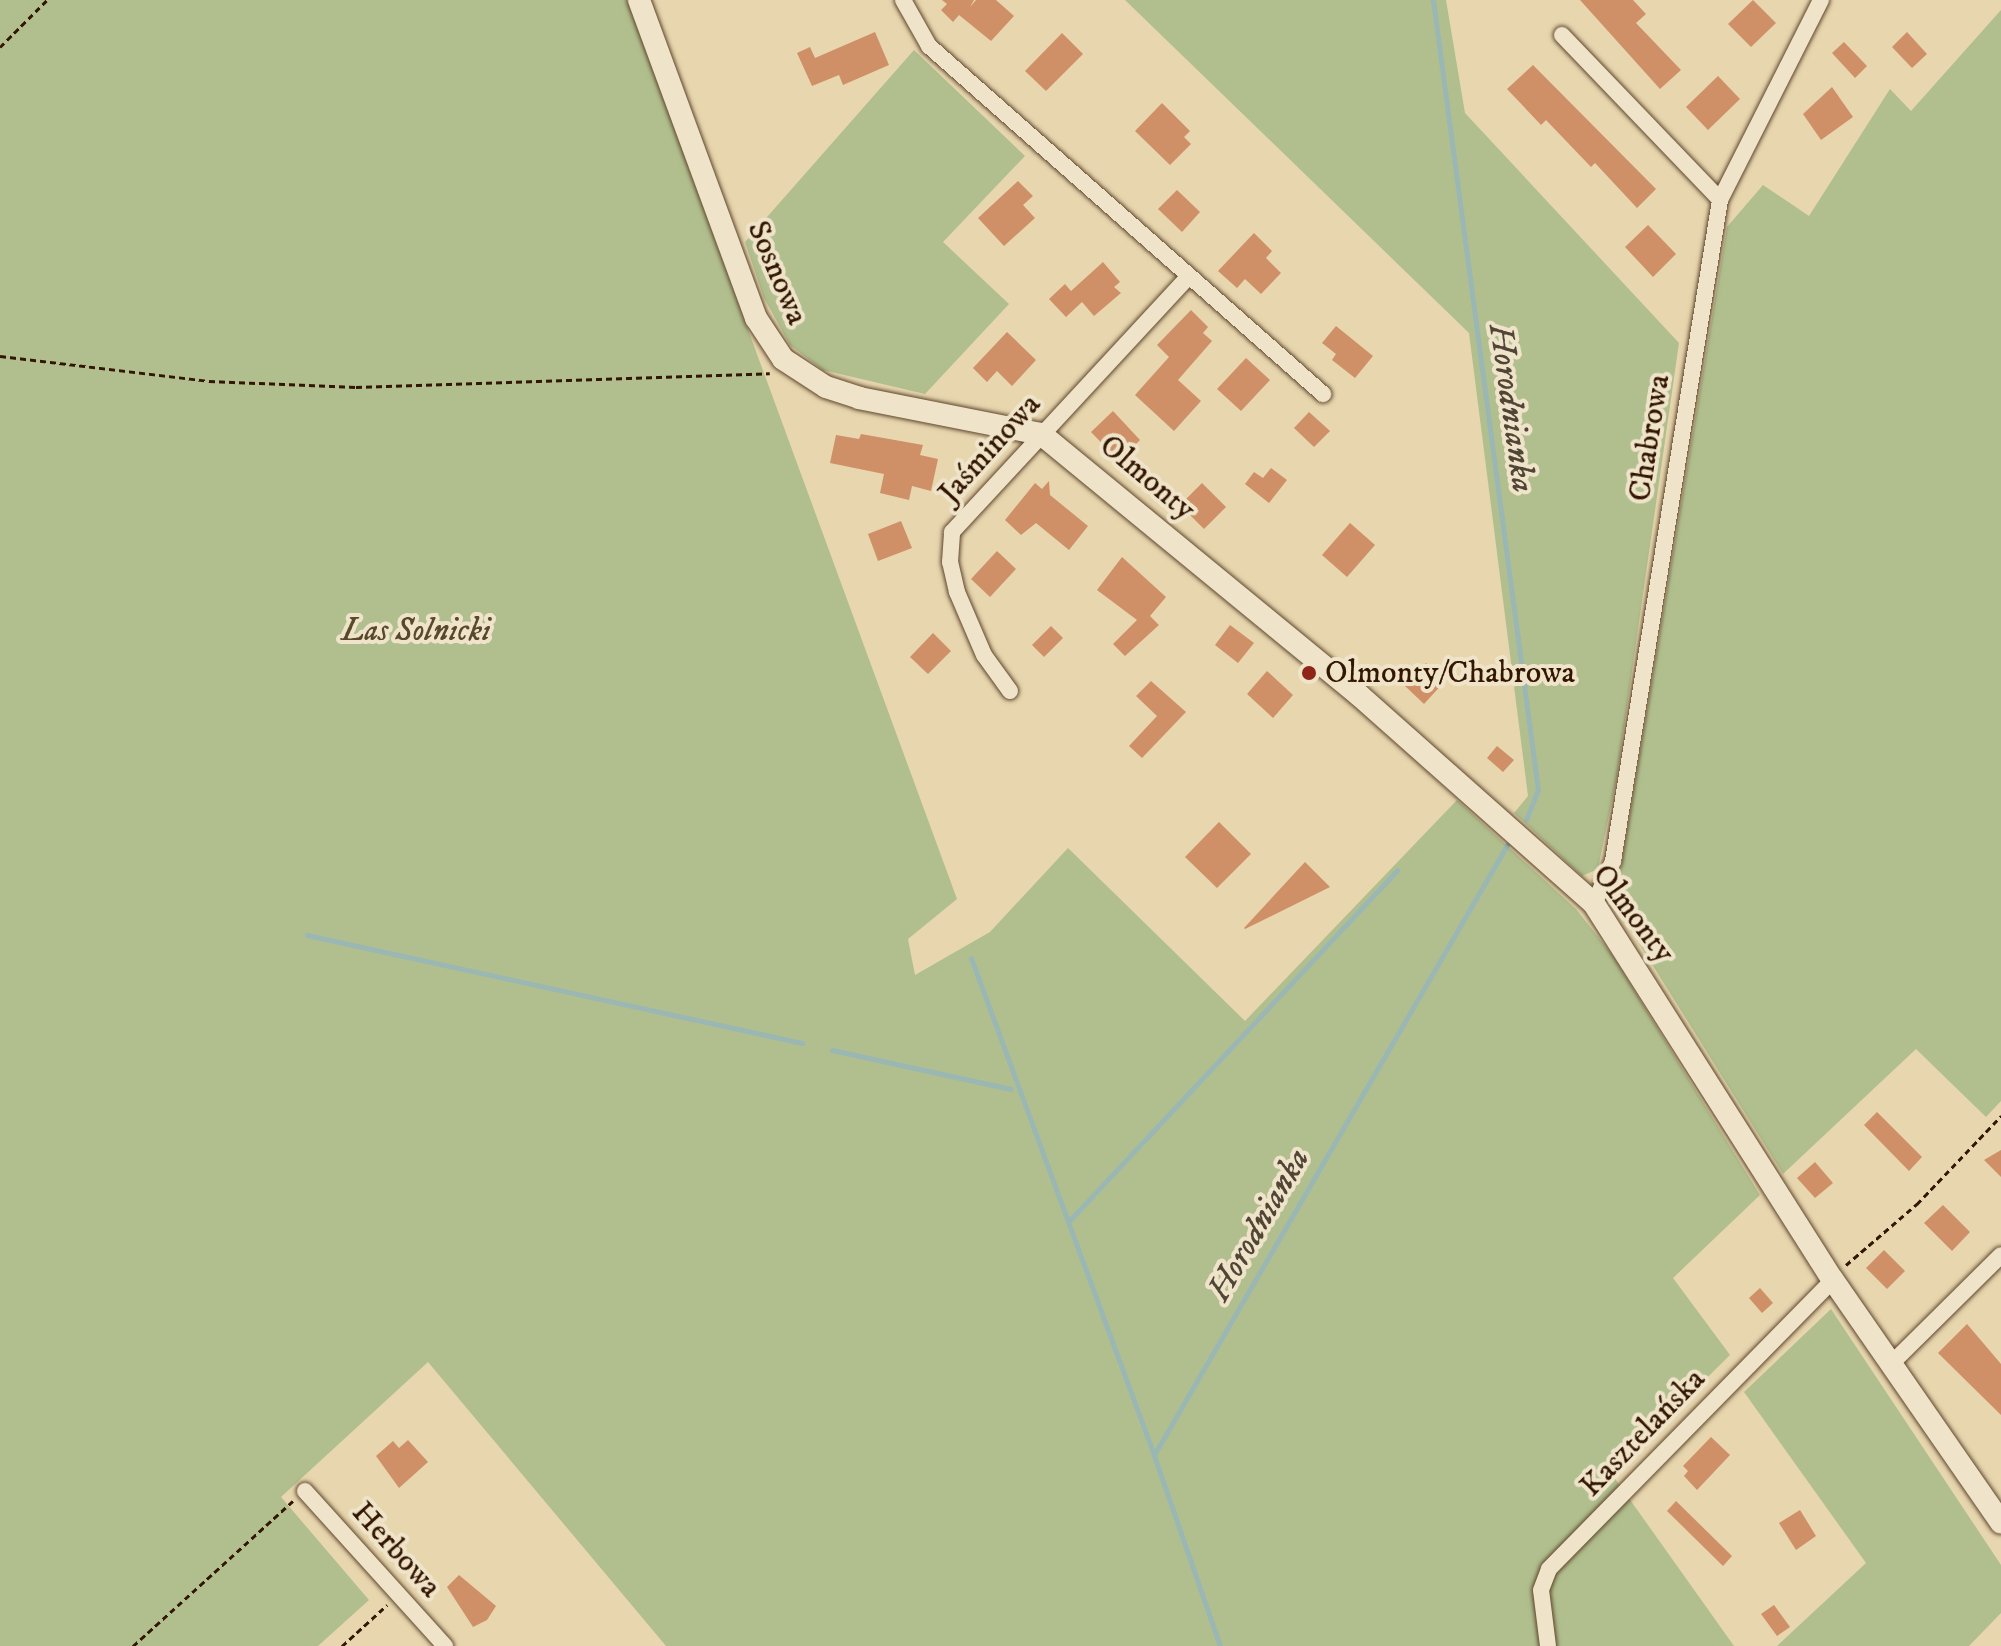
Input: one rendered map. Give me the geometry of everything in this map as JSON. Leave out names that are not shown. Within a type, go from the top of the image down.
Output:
[{"type":"street","name":"Sosnowa","points":[[639,0],[756,318],[783,359],[826,387],[859,398],[1041,434]]},
{"type":"street","points":[[903,0],[929,46],[1187,278],[1323,394]]},
{"type":"street","name":"Chabrowa","points":[[1594,904],[1613,861],[1720,200],[1821,0]]},
{"type":"street","points":[[1562,35],[1720,200]]},
{"type":"street","name":"Jaśminowa","points":[[1010,691],[993,674],[957,592],[950,562],[952,532],[1187,278]]},
{"type":"street","name":"Olmonty","points":[[1041,434],[1359,695],[1594,904],[1833,1280],[2001,1523]]},
{"type":"street","points":[[1892,1363],[2001,1255]]},
{"type":"street","name":"Kasztelańska","points":[[1548,1646],[1541,1590],[1549,1569],[1833,1280]]},
{"type":"street","name":"Herbowa","points":[[305,1491],[445,1646]]},
{"type":"path","points":[[0,47],[47,0]]},
{"type":"path","points":[[0,356],[209,381],[356,387],[770,374],[783,359]]},
{"type":"path","points":[[1833,1280],[1917,1204],[2001,1116]]},
{"type":"path","points":[[133,1646],[305,1491]]},
{"type":"path","points":[[342,1646],[399,1594]]},
{"type":"green space","name":"Las Solnicki","points":[[0,0],[627,0],[957,899],[908,939],[915,975],[990,932],[1068,848],[1245,1021],[1457,800],[1576,909],[1613,956],[1760,1195],[1673,1278],[1730,1355],[1611,1473],[1734,1646],[666,1646],[428,1362],[281,1497],[369,1600],[318,1646],[0,1646]]},
{"type":"green space","points":[[1125,0],[1446,0],[1465,113],[1679,343],[1617,776],[1598,869],[1582,876],[1514,813],[1528,796],[1469,333]]},
{"type":"green space","points":[[2001,10],[2001,1101],[1986,1117],[1916,1049],[1783,1174],[1615,905],[1727,227],[1763,185],[1809,216],[1890,89],[1911,111]]},
{"type":"green space","points":[[914,50],[1025,156],[943,242],[1009,304],[925,394],[823,370],[790,345],[764,298],[745,242]]},
{"type":"green space","points":[[1831,1309],[2001,1565],[2001,1613],[1969,1646],[1777,1646],[1866,1563],[1744,1392]]},
{"type":"building","points":[[942,0],[974,0],[970,7],[976,0],[996,0],[1014,16],[991,41],[959,15],[953,22],[941,10],[947,4]]},
{"type":"building","points":[[1580,0],[1633,0],[1646,14],[1636,23],[1681,70],[1660,89]]},
{"type":"building","points":[[1753,0],[1776,23],[1751,47],[1728,24]]},
{"type":"building","points":[[875,32],[889,65],[843,85],[839,75],[812,86],[797,53],[810,47],[815,58]]},
{"type":"building","points":[[1907,32],[1927,54],[1912,68],[1892,47]]},
{"type":"building","points":[[1062,33],[1083,54],[1046,91],[1025,71]]},
{"type":"building","points":[[1844,42],[1867,66],[1855,78],[1832,53]]},
{"type":"building","points":[[1533,65],[1656,189],[1637,208],[1595,163],[1591,167],[1546,120],[1541,125],[1507,89]]},
{"type":"building","points":[[1718,76],[1740,99],[1708,130],[1686,107]]},
{"type":"building","points":[[1832,87],[1853,117],[1821,140],[1803,114]]},
{"type":"building","points":[[1162,103],[1190,131],[1184,137],[1191,144],[1170,165],[1135,131]]},
{"type":"building","points":[[1018,181],[1033,196],[1023,205],[1035,218],[1004,246],[978,218]]},
{"type":"building","points":[[1177,190],[1200,212],[1182,232],[1158,209]]},
{"type":"building","points":[[1648,225],[1676,254],[1653,277],[1625,247]]},
{"type":"building","points":[[1254,233],[1272,251],[1266,258],[1281,273],[1261,294],[1245,279],[1237,288],[1218,271]]},
{"type":"building","points":[[1103,262],[1120,282],[1114,287],[1121,293],[1094,316],[1082,302],[1066,317],[1049,299],[1065,284],[1071,291]]},
{"type":"building","points":[[1191,310],[1208,327],[1203,333],[1212,341],[1178,380],[1201,401],[1174,431],[1135,395],[1169,357],[1157,345]]},
{"type":"building","points":[[1336,326],[1373,356],[1355,378],[1332,360],[1336,354],[1322,343]]},
{"type":"building","points":[[1007,332],[1036,360],[1012,386],[997,371],[987,382],[973,368]]},
{"type":"building","points":[[1246,358],[1270,380],[1241,411],[1217,389]]},
{"type":"building","points":[[1113,411],[1140,440],[1119,461],[1091,432]]},
{"type":"building","points":[[1309,412],[1330,431],[1314,447],[1294,428]]},
{"type":"building","points":[[861,434],[923,445],[920,455],[938,459],[931,491],[912,486],[909,500],[880,493],[884,474],[830,463],[836,435],[859,439]]},
{"type":"building","points":[[1271,468],[1287,480],[1269,503],[1245,484],[1254,472],[1263,478]]},
{"type":"building","points":[[1049,481],[1050,495],[1088,526],[1069,550],[1036,523],[1021,535],[1005,520],[1035,483],[1042,489]]},
{"type":"building","points":[[1202,483],[1226,507],[1204,529],[1180,505]]},
{"type":"building","points":[[901,521],[912,548],[878,561],[868,534]]},
{"type":"building","points":[[1350,523],[1375,545],[1347,577],[1322,555]]},
{"type":"building","points":[[997,551],[1016,569],[990,597],[971,579]]},
{"type":"building","points":[[1122,557],[1166,597],[1150,616],[1159,625],[1125,656],[1113,644],[1137,620],[1097,590]]},
{"type":"building","points":[[1230,625],[1254,643],[1238,663],[1215,645]]},
{"type":"building","points":[[1051,626],[1063,638],[1044,657],[1032,645]]},
{"type":"building","points":[[933,633],[951,651],[928,674],[910,657]]},
{"type":"building","points":[[1426,663],[1445,681],[1424,704],[1405,686]]},
{"type":"building","points":[[1267,671],[1293,695],[1273,718],[1247,694]]},
{"type":"building","points":[[1151,681],[1186,712],[1142,758],[1129,746],[1157,716],[1136,696]]},
{"type":"building","points":[[1497,746],[1514,760],[1503,772],[1487,758]]},
{"type":"building","points":[[1219,822],[1251,854],[1217,888],[1185,857]]},
{"type":"building","points":[[1305,862],[1330,887],[1245,929],[1244,928]]},
{"type":"building","points":[[1877,1112],[1922,1157],[1909,1171],[1864,1125]]},
{"type":"building","points":[[2001,1150],[2001,1177],[1984,1160]]},
{"type":"building","points":[[1815,1162],[1833,1183],[1815,1198],[1797,1178]]},
{"type":"building","points":[[1943,1205],[1970,1232],[1952,1251],[1924,1223]]},
{"type":"building","points":[[1884,1250],[1905,1271],[1887,1289],[1866,1268]]},
{"type":"building","points":[[1760,1288],[1773,1303],[1762,1313],[1749,1298]]},
{"type":"building","points":[[1967,1324],[2001,1364],[2001,1415],[1938,1353]]},
{"type":"building","points":[[1711,1437],[1730,1455],[1697,1490],[1684,1476],[1688,1471],[1683,1466]]},
{"type":"building","points":[[408,1440],[428,1462],[399,1488],[376,1456],[393,1441],[399,1448]]},
{"type":"building","points":[[1676,1501],[1732,1556],[1723,1566],[1667,1511]]},
{"type":"building","points":[[1800,1510],[1816,1536],[1796,1550],[1779,1523]]},
{"type":"building","points":[[459,1575],[496,1606],[487,1620],[473,1627],[447,1587]]},
{"type":"building","points":[[1774,1605],[1790,1627],[1777,1636],[1761,1614]]},
{"type":"waterway","name":"Horodnianka","points":[[1433,0],[1538,790],[1526,820]]},
{"type":"waterway","name":"Horodnianka","points":[[1220,1646],[1154,1455],[1507,845]]},
{"type":"waterway","points":[[1068,1222],[1397,870]]},
{"type":"waterway","points":[[307,935],[802,1043]]},
{"type":"waterway","points":[[971,958],[1154,1455]]},
{"type":"waterway","points":[[832,1050],[1011,1089]]},
{"type":"place","name":"Olmonty/Chabrowa","points":[[1309,673]]}]
